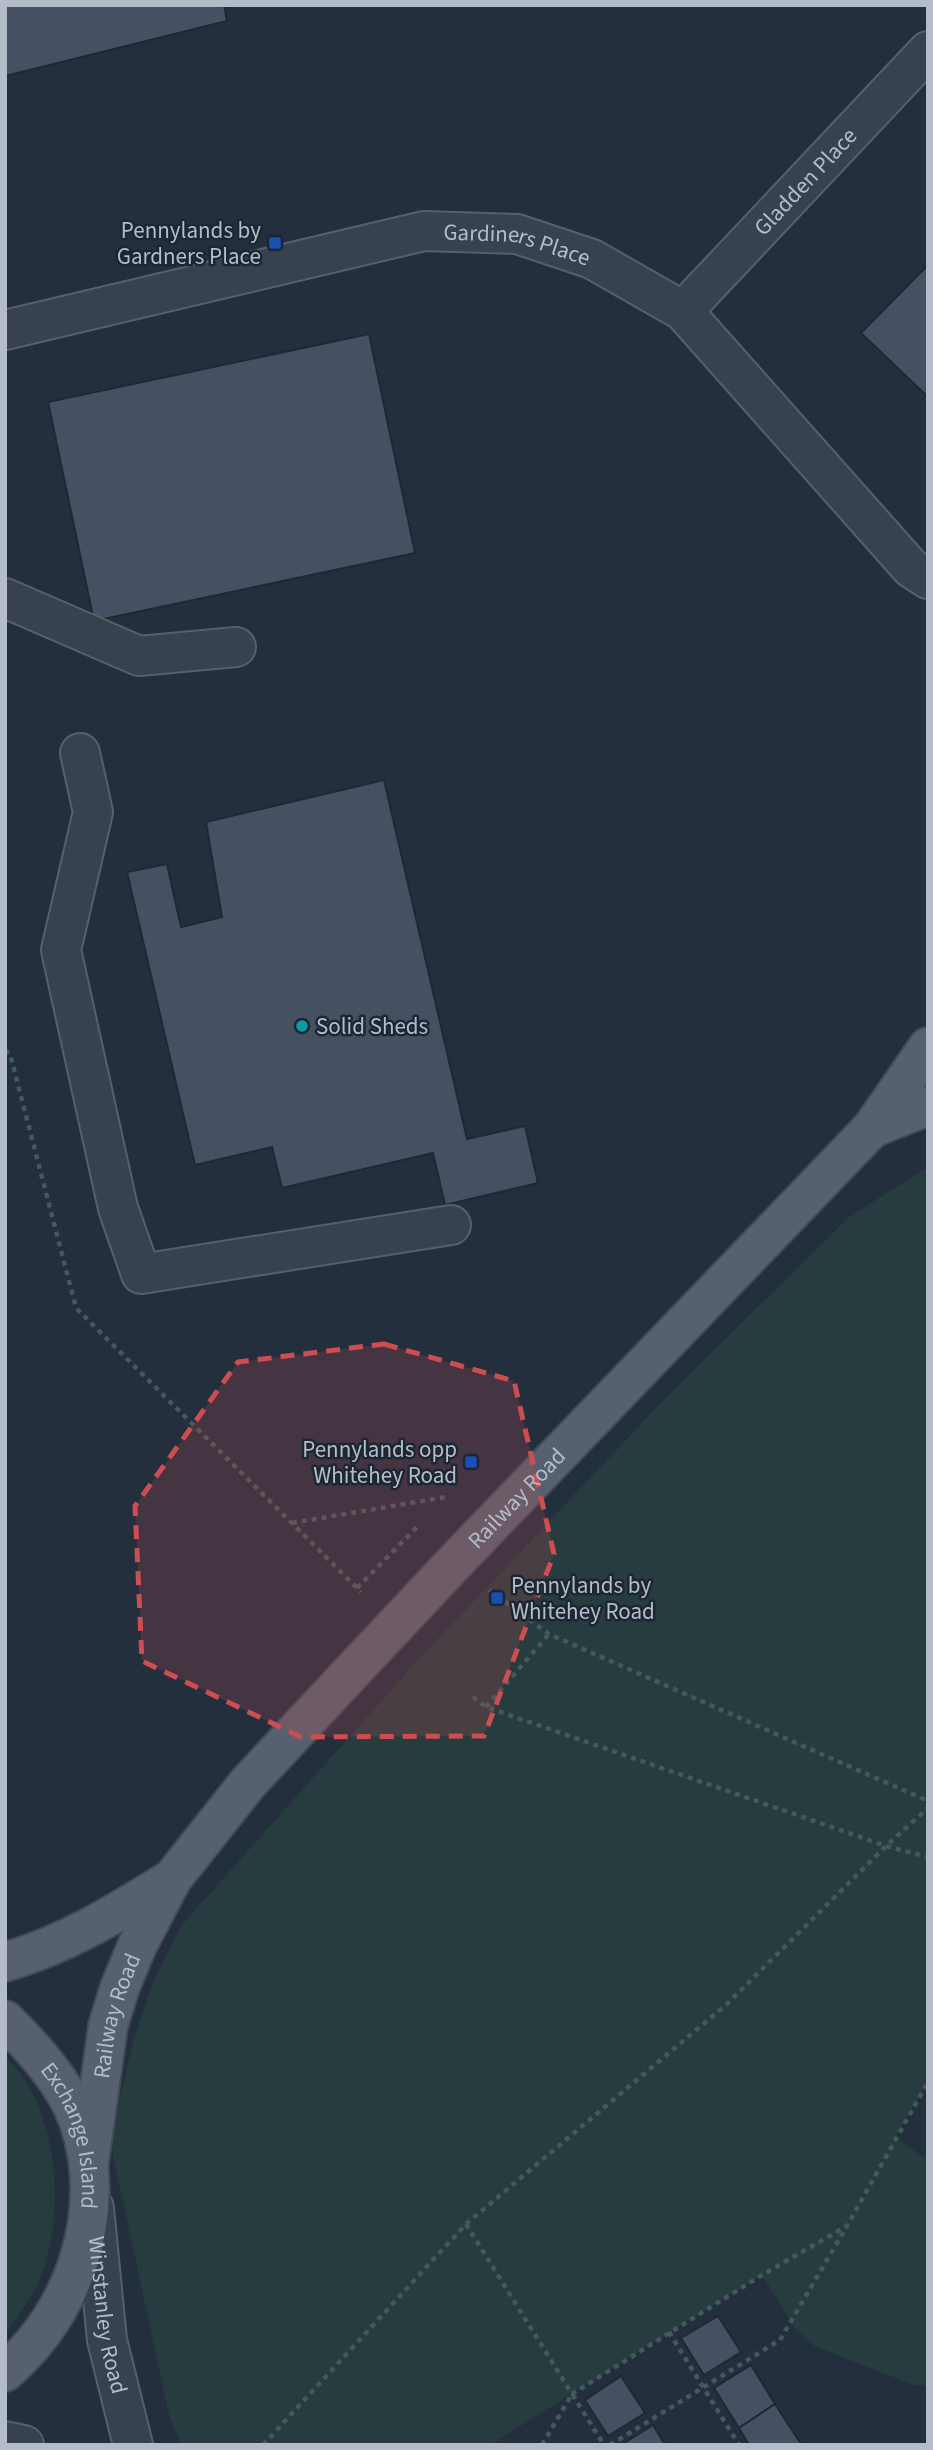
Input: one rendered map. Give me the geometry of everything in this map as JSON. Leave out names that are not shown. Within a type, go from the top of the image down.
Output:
[{"type":"main road","name":"Railway Road","points":[[90,2173],[108,2026],[137,1946],[172,1879],[248,1783],[463,1554],[872,1129],[928,1047]]},
{"type":"main road","name":"Railway Road","points":[[872,1129],[928,1106]]},
{"type":"main road","name":"Railway Road","points":[[5,1962],[84,1931],[172,1879]]},
{"type":"main road","name":"Exchange Island","points":[[5,2020],[36,2050],[57,2080],[77,2117],[90,2173],[86,2233],[75,2276],[52,2318],[24,2356],[5,2372]]},
{"type":"street","name":"Gladden Place","points":[[683,311],[928,51]]},
{"type":"street","name":"Gardiners Place","points":[[5,330],[424,231],[517,234],[592,259],[683,311],[919,573],[928,604]]},
{"type":"street","points":[[5,598],[139,656],[236,647]]},
{"type":"street","points":[[80,753],[93,811],[61,950],[118,1208],[141,1274],[451,1225]]},
{"type":"street","name":"Winstanley Road","points":[[90,2173],[107,2340],[132,2445]]},
{"type":"street","points":[[5,2441],[24,2445]]},
{"type":"path","points":[[5,1050],[10,1054],[76,1308],[359,1590],[420,1524]]},
{"type":"path","points":[[292,1523],[446,1497]]},
{"type":"path","points":[[489,1590],[549,1634],[928,1801]]},
{"type":"path","points":[[486,1707],[549,1634]]},
{"type":"path","points":[[473,1697],[486,1707],[886,1846],[928,1857]]},
{"type":"path","points":[[263,2445],[466,2224],[727,2004],[886,1846],[928,1808]]},
{"type":"path","points":[[610,2445],[780,2340],[928,2082]]},
{"type":"path","points":[[466,2224],[604,2445]]},
{"type":"path","points":[[542,2445],[572,2394],[669,2332],[847,2226]]},
{"type":"path","points":[[669,2332],[739,2445]]},
{"type":"highlighted area","points":[[384,1344],[514,1381],[554,1554],[484,1736],[301,1737],[142,1661],[135,1506],[238,1362]]},
{"type":"green space","points":[[928,1167],[928,2082],[896,2137],[928,2161],[928,2386],[914,2385],[814,2346],[795,2328],[762,2275],[490,2445],[181,2445],[169,2415],[110,2141],[133,2042],[152,1985],[180,1927],[417,1661],[661,1403],[849,1217]]},
{"type":"green space","points":[[5,2056],[36,2101],[46,2128],[55,2186],[54,2214],[44,2268],[27,2302],[5,2333]]},
{"type":"building","points":[[5,5],[224,5],[227,21],[5,76]]},
{"type":"building","points":[[928,265],[928,397],[861,333]]},
{"type":"building","points":[[369,334],[415,553],[94,621],[48,402]]},
{"type":"building","name":"Solid Sheds","points":[[384,780],[467,1139],[525,1126],[538,1183],[445,1205],[433,1153],[282,1188],[272,1147],[195,1165],[127,872],[167,864],[181,927],[222,917],[206,822]]},
{"type":"building","points":[[718,2316],[741,2352],[704,2375],[681,2338]]},
{"type":"building","points":[[751,2365],[775,2404],[739,2428],[714,2388]]},
{"type":"building","points":[[621,2376],[645,2413],[608,2436],[585,2400]]},
{"type":"building","points":[[775,2404],[801,2444],[749,2445],[739,2428]]},
{"type":"building","points":[[653,2425],[665,2445],[621,2445]]},
{"type":"place","name":"Pennylands by Gardners Place","points":[[275,243]]},
{"type":"place","name":"Solid Sheds","points":[[302,1026]]},
{"type":"place","name":"Pennylands opp Whitehey Road","points":[[471,1462]]},
{"type":"place","name":"Pennylands by Whitehey Road","points":[[497,1598]]}]
